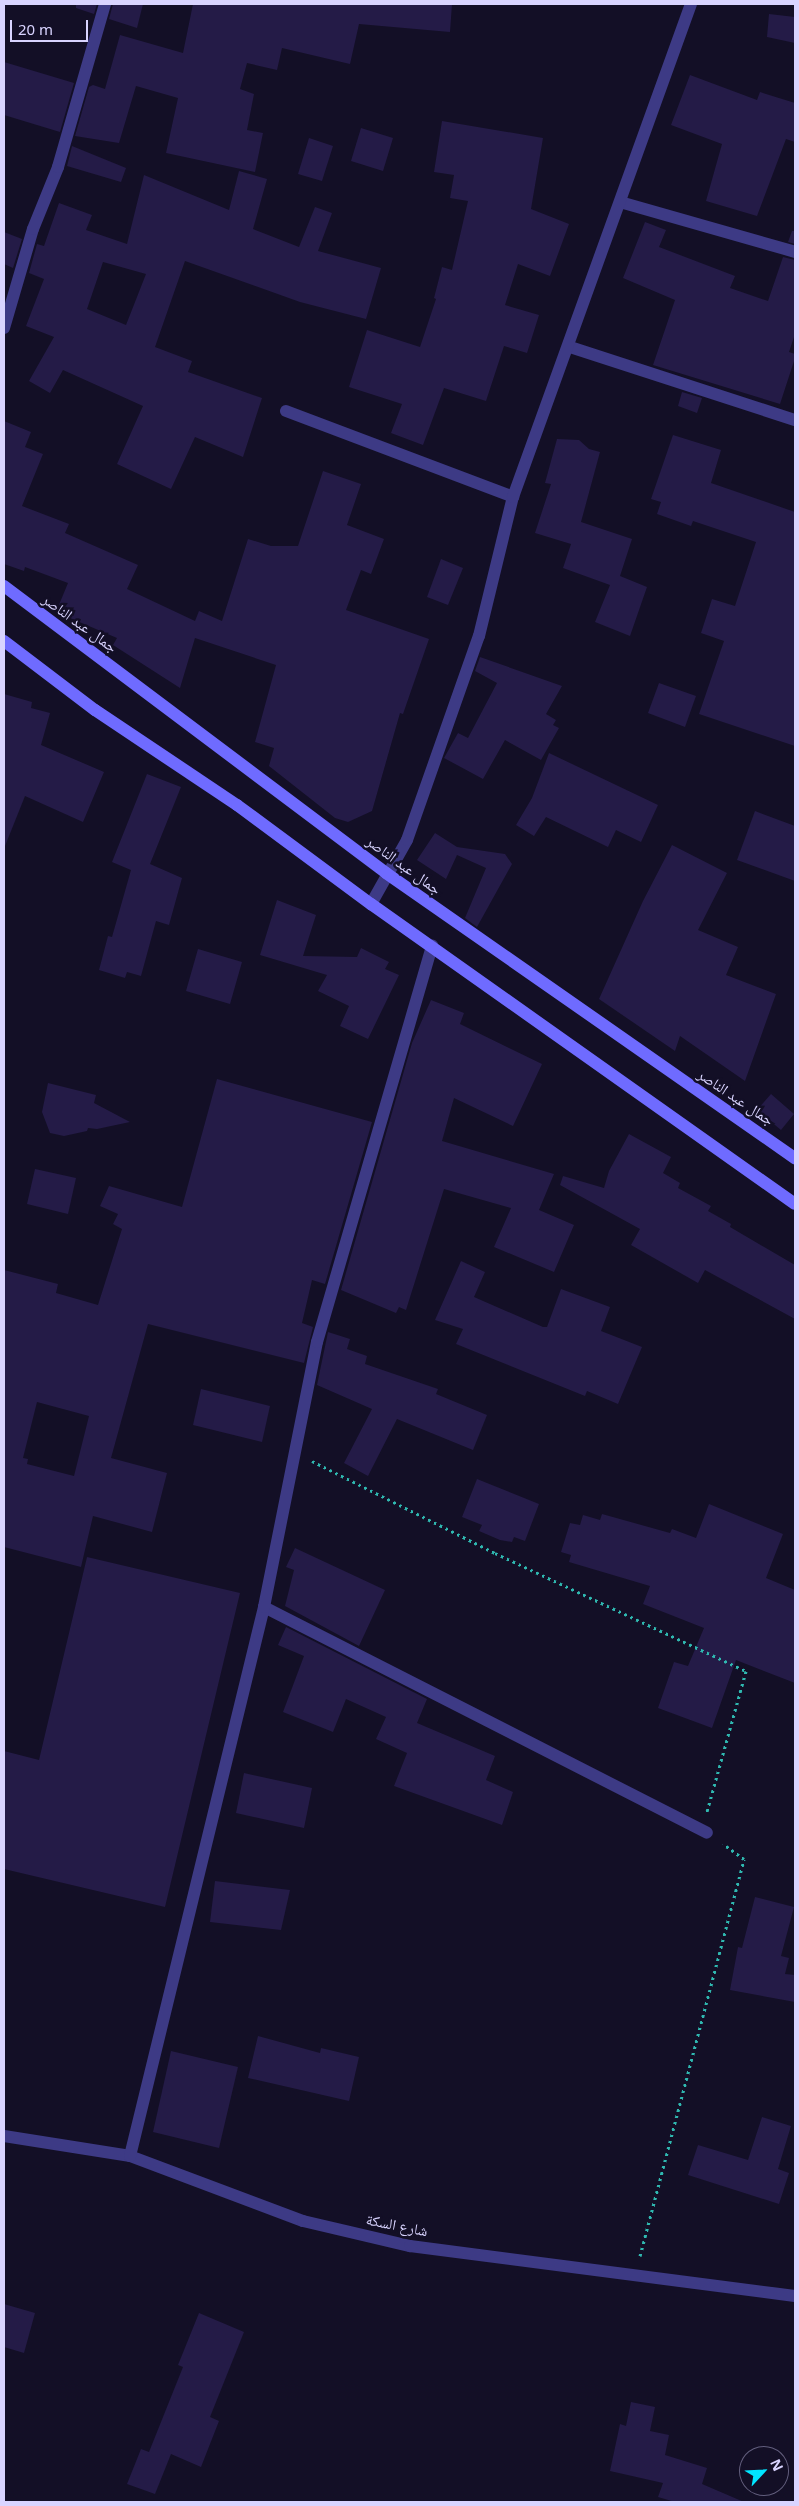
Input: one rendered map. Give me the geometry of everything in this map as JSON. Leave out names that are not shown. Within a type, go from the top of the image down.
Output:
[{"type":"main road","name":"جمال عبد الناصر","points":[[4,586],[386,872],[795,1158]]},
{"type":"main road","points":[[4,641],[95,710],[237,805],[371,904],[432,945],[795,1204]]},
{"type":"street","points":[[4,328],[34,229],[58,167],[105,4]]},
{"type":"street","points":[[371,904],[386,872],[407,840],[479,636],[513,497],[570,347],[691,4]]},
{"type":"street","points":[[620,202],[795,252]]},
{"type":"street","points":[[570,347],[795,420]]},
{"type":"street","points":[[286,411],[513,497]]},
{"type":"street","points":[[130,2156],[264,1608],[317,1342],[432,945]]},
{"type":"street","points":[[264,1608],[707,1832]]},
{"type":"street","name":"شارع السكة","points":[[4,2136],[130,2156],[303,2221],[410,2246],[795,2296]]},
{"type":"building","points":[[76,4],[97,4],[94,14],[76,8]]},
{"type":"building","points":[[113,4],[143,4],[137,28],[109,19]]},
{"type":"building","points":[[193,4],[452,4],[450,32],[359,24],[350,64],[282,48],[277,70],[247,63],[240,89],[254,94],[247,130],[263,133],[255,172],[166,153],[178,98],[136,86],[119,143],[75,136],[89,87],[93,85],[105,89],[120,35],[183,53]]},
{"type":"building","points":[[769,14],[795,17],[795,43],[767,37]]},
{"type":"building","points":[[4,62],[74,83],[60,132],[4,115]]},
{"type":"building","points":[[690,75],[757,100],[760,92],[795,103],[795,142],[786,139],[757,216],[706,201],[722,144],[671,125]]},
{"type":"building","points":[[442,121],[543,138],[531,209],[569,224],[550,276],[518,264],[505,305],[539,315],[527,353],[504,346],[486,401],[444,388],[423,445],[391,433],[402,404],[349,387],[367,330],[420,347],[436,299],[434,298],[442,267],[452,270],[468,201],[450,198],[454,175],[434,172]]},
{"type":"building","points":[[361,128],[393,138],[383,171],[351,161]]},
{"type":"building","points":[[309,138],[333,146],[322,181],[298,174]]},
{"type":"building","points":[[72,146],[126,168],[121,182],[67,166]]},
{"type":"building","points":[[239,171],[267,179],[253,229],[299,247],[315,207],[332,213],[318,251],[381,268],[366,319],[300,302],[185,261],[155,347],[192,361],[188,372],[262,398],[243,457],[195,437],[171,489],[117,464],[143,406],[63,370],[50,393],[29,381],[54,337],[26,326],[44,279],[29,273],[37,244],[44,246],[59,203],[92,215],[86,230],[127,244],[144,175],[229,210]],"holes":[[[103,262],[146,274],[126,325],[87,309]]]},
{"type":"building","points":[[645,222],[666,230],[659,247],[735,276],[730,288],[768,301],[783,257],[795,260],[795,334],[789,352],[795,354],[795,358],[780,404],[653,365],[675,300],[623,278]]},
{"type":"building","points":[[792,231],[795,231],[795,244],[788,242]]},
{"type":"building","points":[[4,232],[22,239],[13,268],[4,264]]},
{"type":"building","points":[[682,392],[702,398],[697,413],[678,406]]},
{"type":"building","points":[[4,421],[31,432],[25,447],[43,454],[22,506],[69,524],[65,533],[138,565],[127,589],[195,621],[199,611],[222,621],[248,539],[271,546],[298,546],[323,471],[361,484],[347,525],[384,539],[371,574],[361,570],[346,610],[429,639],[403,714],[400,713],[372,811],[348,822],[335,818],[269,766],[274,748],[255,742],[276,665],[195,638],[180,688],[113,645],[117,638],[56,612],[68,583],[25,567],[24,571],[4,564]]},
{"type":"building","points":[[673,435],[721,450],[711,483],[795,512],[795,746],[699,714],[724,641],[701,633],[712,599],[735,606],[756,542],[693,521],[691,526],[657,514],[661,502],[651,499]]},
{"type":"building","points":[[557,439],[579,440],[589,449],[600,452],[581,522],[632,539],[620,576],[647,587],[630,636],[595,622],[610,585],[563,568],[571,544],[535,533],[551,484],[545,483]]},
{"type":"building","points":[[441,559],[463,568],[448,605],[427,597]]},
{"type":"building","points":[[480,657],[562,686],[546,714],[556,720],[553,725],[559,728],[541,760],[505,740],[483,779],[444,758],[458,733],[468,738],[497,683],[475,671]]},
{"type":"building","points":[[659,683],[696,696],[685,727],[648,713]]},
{"type":"building","points":[[4,694],[32,702],[31,708],[50,713],[41,745],[104,772],[83,822],[25,796],[5,846]]},
{"type":"building","points":[[549,753],[658,805],[641,842],[616,830],[608,847],[546,817],[534,836],[516,825],[532,798]]},
{"type":"building","points":[[147,774],[181,787],[150,864],[182,878],[169,925],[156,921],[141,976],[127,972],[125,978],[99,970],[108,936],[112,937],[131,870],[112,862]]},
{"type":"building","points":[[755,811],[795,826],[795,881],[737,860]]},
{"type":"building","points":[[435,833],[457,847],[505,854],[512,864],[477,927],[465,918],[486,868],[457,855],[446,879],[417,860]]},
{"type":"building","points":[[672,845],[727,873],[698,930],[738,947],[726,975],[776,994],[745,1081],[680,1036],[675,1051],[599,999],[643,901]]},
{"type":"building","points":[[277,900],[316,915],[303,956],[357,957],[361,948],[389,962],[385,969],[399,975],[368,1039],[340,1026],[349,1006],[318,991],[327,975],[260,955]]},
{"type":"building","points":[[198,949],[242,962],[230,1004],[186,991]]},
{"type":"building","points":[[431,1000],[464,1013],[460,1024],[542,1064],[513,1126],[454,1098],[442,1141],[554,1174],[539,1210],[574,1225],[554,1272],[494,1247],[511,1208],[444,1189],[406,1310],[399,1307],[396,1313],[341,1290],[412,1043]]},
{"type":"building","points":[[217,1079],[372,1122],[325,1284],[312,1280],[302,1323],[313,1327],[304,1363],[148,1324],[111,1458],[167,1473],[152,1532],[93,1516],[81,1567],[4,1547],[4,1270],[58,1284],[56,1293],[98,1305],[122,1229],[113,1224],[118,1214],[100,1206],[109,1186],[182,1207]],"holes":[[[37,1402],[89,1416],[74,1476],[27,1464],[28,1459],[23,1458]]]},
{"type":"building","points":[[48,1083],[96,1095],[94,1103],[130,1122],[97,1129],[88,1128],[87,1131],[64,1136],[50,1133],[42,1112]]},
{"type":"building","points":[[771,1094],[794,1114],[781,1130],[757,1110]]},
{"type":"building","points":[[629,1134],[671,1157],[663,1173],[680,1183],[678,1188],[711,1206],[708,1211],[731,1224],[730,1227],[795,1265],[795,1319],[705,1270],[698,1283],[631,1245],[640,1229],[560,1185],[563,1176],[604,1188],[609,1171]]},
{"type":"building","points":[[35,1169],[76,1178],[68,1214],[27,1204]]},
{"type":"building","points":[[461,1261],[485,1272],[474,1297],[543,1327],[547,1327],[561,1289],[610,1307],[601,1331],[642,1347],[618,1404],[587,1391],[585,1396],[456,1344],[463,1329],[435,1320]]},
{"type":"building","points":[[328,1332],[350,1339],[347,1349],[367,1356],[365,1364],[438,1389],[436,1394],[487,1415],[473,1450],[397,1419],[368,1476],[344,1463],[372,1409],[317,1385]]},
{"type":"building","points":[[201,1389],[270,1406],[262,1442],[193,1425]]},
{"type":"building","points":[[477,1479],[539,1504],[525,1541],[514,1537],[512,1542],[500,1540],[479,1531],[482,1525],[462,1517]]},
{"type":"building","points":[[709,1504],[783,1534],[766,1578],[795,1590],[795,1683],[736,1660],[712,1728],[658,1708],[674,1662],[688,1666],[704,1628],[643,1604],[650,1586],[569,1562],[571,1555],[561,1552],[570,1523],[580,1525],[583,1515],[600,1520],[602,1514],[670,1533],[672,1529],[696,1538]]},
{"type":"building","points":[[295,1548],[385,1590],[359,1646],[285,1606],[294,1570],[286,1567]]},
{"type":"building","points":[[87,1557],[240,1593],[165,1907],[4,1869],[4,1751],[39,1760]]},
{"type":"building","points":[[286,1627],[427,1699],[417,1723],[495,1756],[486,1780],[513,1792],[502,1825],[394,1786],[407,1753],[376,1739],[386,1717],[346,1699],[333,1732],[283,1712],[304,1656],[278,1645]]},
{"type":"building","points":[[244,1773],[312,1788],[304,1828],[236,1813]]},
{"type":"building","points":[[215,1881],[290,1890],[281,1930],[210,1922]]},
{"type":"building","points":[[755,1897],[794,1907],[781,1956],[789,1958],[785,1974],[795,1975],[795,2002],[730,1990],[738,1947],[742,1948]]},
{"type":"building","points":[[258,2036],[320,2053],[321,2048],[359,2057],[349,2101],[248,2078]]},
{"type":"building","points":[[171,2051],[238,2067],[219,2148],[153,2132]]},
{"type":"building","points":[[762,2117],[791,2126],[778,2169],[789,2173],[779,2204],[688,2175],[698,2145],[748,2160]]},
{"type":"building","points":[[4,2304],[35,2313],[24,2353],[4,2347]]},
{"type":"building","points":[[199,2313],[244,2332],[210,2417],[219,2421],[201,2467],[171,2454],[155,2494],[127,2484],[141,2449],[149,2452],[183,2367],[178,2365]]},
{"type":"building","points":[[631,2402],[655,2407],[650,2431],[669,2435],[665,2455],[707,2468],[702,2484],[744,2502],[675,2502],[658,2497],[663,2483],[610,2471],[620,2424],[626,2426]]}]
